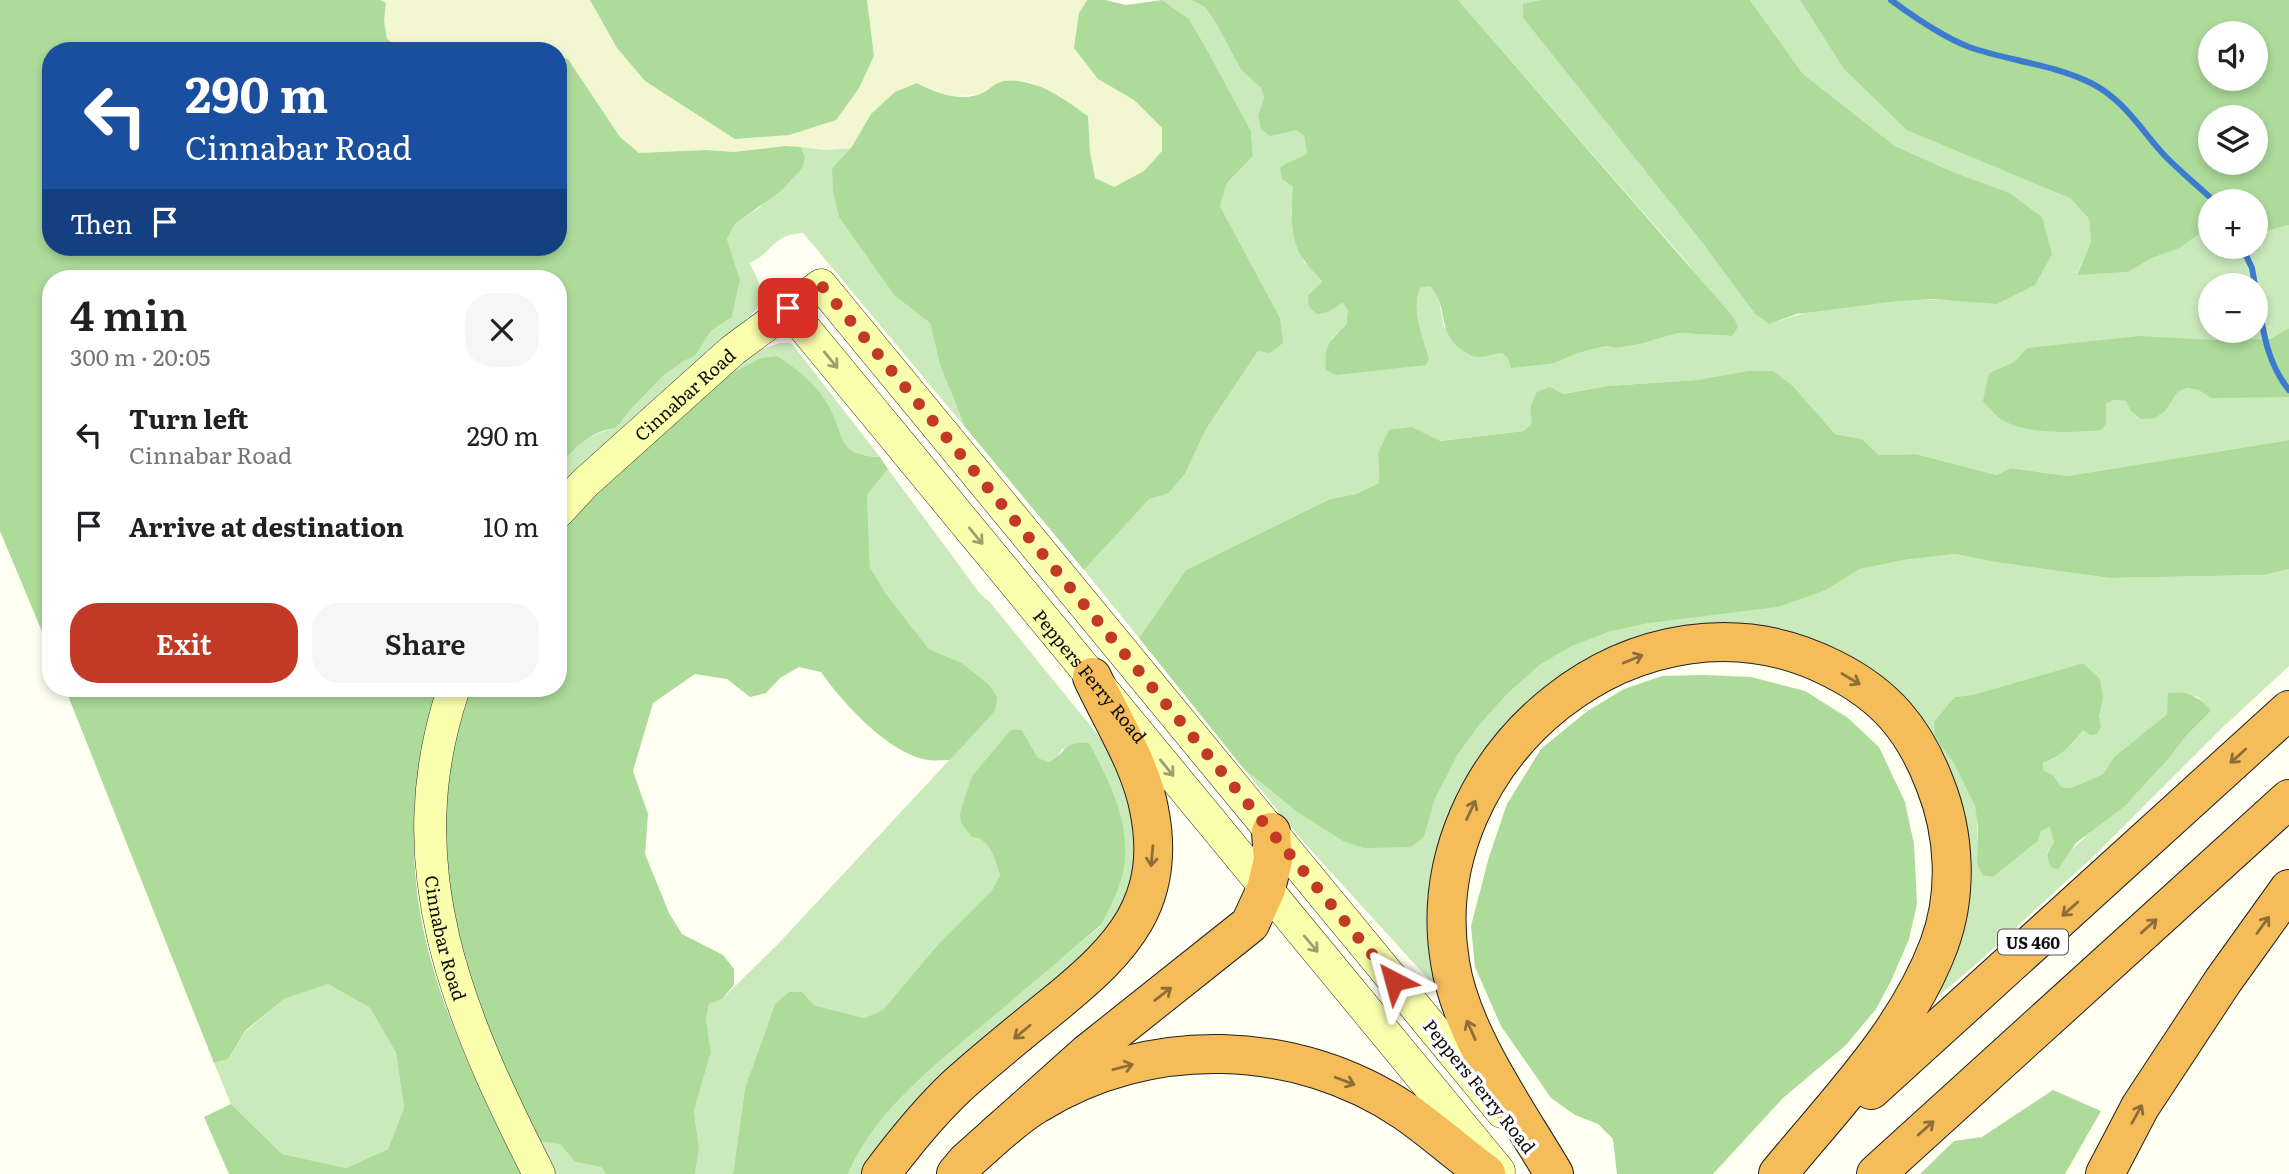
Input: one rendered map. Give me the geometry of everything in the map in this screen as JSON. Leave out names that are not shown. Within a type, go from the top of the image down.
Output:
[{"type":"highway","points":[[1553,1174],[1472,1034],[1459,999],[1450,962],[1446,919],[1452,873],[1462,830],[1480,790],[1504,754],[1534,719],[1569,691],[1609,669],[1648,653],[1686,644],[1730,642],[1775,646],[1812,658],[1850,677],[1882,700],[1909,732],[1931,773],[1945,810],[1952,853],[1950,903],[1940,943],[1923,981],[1901,1019],[1870,1061],[1778,1174]]},
{"type":"highway","points":[[881,1174],[928,1114],[959,1084],[1095,971],[1120,945],[1139,914],[1150,881],[1154,842],[1149,808],[1136,769],[1092,677]]},
{"type":"highway","name":"US 460","points":[[1778,1174],[2289,710]]},
{"type":"highway","points":[[1876,1174],[2289,799]]},
{"type":"highway","points":[[956,1174],[965,1162],[1088,1053],[1250,924],[1266,889],[1273,860],[1270,832]]},
{"type":"highway","points":[[2105,1174],[2140,1107],[2222,981],[2289,889]]},
{"type":"highway","points":[[999,1133],[1036,1104],[1074,1084],[1115,1069],[1157,1058],[1196,1053],[1238,1054],[1279,1060],[1317,1070],[1359,1087],[1405,1111],[1486,1174]]},
{"type":"street","name":"Cinnabar Road","points":[[567,502],[682,395],[788,308],[821,285]]},
{"type":"street","name":"Peppers Ferry Road","points":[[821,285],[1553,1174]]},
{"type":"street","name":"Peppers Ferry Road","points":[[788,308],[1501,1174]]},
{"type":"street","name":"Cinnabar Road","points":[[452,697],[438,747],[430,833],[437,914],[445,951],[466,1018],[492,1079],[539,1174]]},
{"type":"green space","points":[[0,0],[380,0],[386,3],[384,21],[387,39],[391,42],[42,42],[42,256],[567,256],[567,59],[620,137],[639,153],[706,150],[734,152],[785,146],[801,147],[805,157],[802,168],[782,190],[735,224],[727,239],[740,280],[732,317],[711,331],[695,356],[664,375],[616,428],[590,437],[567,458],[567,270],[42,270],[42,631],[0,531]]},
{"type":"green space","points":[[380,0],[590,0],[617,48],[645,81],[736,139],[874,56],[867,0],[1087,0],[1079,13],[1098,79],[1134,100],[1162,128],[1162,151],[1144,171],[1114,187],[1095,178],[1088,116],[1060,96],[1029,82],[1001,81],[980,94],[950,97],[917,83],[871,114],[851,148],[824,150],[785,146],[734,152],[706,150],[639,153],[620,137],[567,59],[567,42],[391,42],[387,39],[384,21],[386,4]]},
{"type":"green space","points":[[590,0],[867,0],[874,56],[859,88],[836,120],[789,135],[735,139],[645,81],[617,48]]},
{"type":"green space","points":[[1087,0],[1105,0],[1126,5],[1162,0],[1189,19],[1205,46],[1251,131],[1253,156],[1227,183],[1220,206],[1280,318],[1283,343],[1270,353],[1258,351],[1206,429],[1185,474],[1169,493],[1149,499],[1084,570],[965,427],[940,365],[930,323],[895,296],[839,217],[833,190],[832,168],[851,148],[871,114],[895,92],[917,83],[940,93],[964,97],[980,94],[1004,81],[1016,81],[1049,91],[1088,116],[1095,178],[1114,187],[1144,171],[1162,151],[1162,128],[1134,100],[1098,79],[1074,48],[1079,13]]},
{"type":"green space","points":[[1162,0],[1191,0],[1205,7],[1241,70],[1261,88],[1264,98],[1258,115],[1296,130],[1304,136],[1307,153],[1297,161],[1291,213],[1304,262],[1318,274],[1322,283],[1308,295],[1328,312],[1343,303],[1348,309],[1346,325],[1331,339],[1429,358],[1417,305],[1420,288],[1430,286],[1438,295],[1444,327],[1484,357],[1502,352],[1508,358],[1555,363],[1578,353],[1606,346],[1617,348],[1640,344],[1678,333],[1732,336],[1690,266],[1458,0],[1540,0],[1523,4],[1523,18],[1701,241],[1755,314],[1769,324],[1841,306],[1916,300],[1965,300],[2042,217],[2010,193],[1953,172],[1895,146],[1803,74],[1750,0],[1800,0],[1843,68],[2027,179],[2070,198],[2089,219],[2091,242],[2077,274],[2128,272],[2152,258],[2180,248],[2198,235],[2198,259],[2268,259],[2268,231],[2289,225],[2289,328],[2270,339],[2268,273],[2198,273],[2198,342],[2027,348],[2014,362],[1989,373],[2106,424],[2106,404],[2114,400],[2166,410],[2177,393],[2187,388],[2243,397],[2289,397],[2289,440],[2067,476],[2010,468],[1997,475],[1916,454],[1879,455],[1862,439],[1835,434],[1794,387],[1747,371],[1697,380],[1607,386],[1562,394],[1530,408],[1533,423],[1524,431],[1439,441],[1412,427],[1378,453],[1379,483],[1356,494],[1330,499],[1186,570],[1139,638],[1084,570],[1149,498],[1169,493],[1185,474],[1206,429],[1280,318],[1220,206],[1227,183],[1253,156],[1251,131],[1189,19]]},
{"type":"green space","points":[[1191,0],[1458,0],[1734,318],[1738,327],[1732,336],[1678,333],[1640,344],[1617,348],[1606,346],[1578,353],[1555,363],[1511,368],[1508,358],[1502,353],[1476,357],[1456,345],[1446,329],[1440,303],[1430,286],[1420,288],[1417,305],[1429,358],[1426,365],[1336,375],[1326,370],[1327,349],[1346,325],[1348,310],[1343,303],[1328,312],[1317,314],[1309,307],[1308,295],[1322,282],[1299,252],[1293,234],[1293,187],[1282,179],[1280,168],[1307,153],[1304,136],[1296,130],[1270,136],[1261,129],[1258,115],[1264,98],[1261,88],[1241,70],[1205,7]]},
{"type":"green space","points":[[1540,0],[1750,0],[1803,74],[1895,146],[1953,172],[2010,193],[2042,217],[2052,254],[2035,285],[1997,304],[1934,299],[1897,301],[1797,314],[1769,324],[1755,314],[1701,241],[1523,18],[1523,4]]},
{"type":"green space","points":[[1800,0],[2289,0],[2289,225],[2268,231],[2268,189],[2198,189],[2198,235],[2180,248],[2152,258],[2128,272],[2077,275],[2091,242],[2089,219],[2070,198],[1907,130],[1843,68]]},
{"type":"green space","points":[[801,147],[824,150],[851,148],[832,168],[895,296],[930,323],[940,365],[965,427],[803,233],[792,234],[749,263],[759,285],[757,309],[567,485],[567,454],[590,437],[616,428],[664,375],[695,356],[711,331],[732,317],[740,280],[727,239],[735,224],[760,207],[805,157]]},
{"type":"green space","points":[[2289,328],[2289,397],[2211,398],[2199,390],[2187,388],[2177,393],[2166,410],[2155,418],[2141,419],[2131,411],[2126,401],[2114,400],[2106,404],[2106,424],[2101,430],[2062,432],[2033,430],[2008,423],[1998,417],[1983,401],[1989,373],[2014,362],[2027,348],[2140,336],[2198,339],[2198,343],[2268,343]]},
{"type":"green space","points":[[780,343],[791,343],[880,457],[857,453],[844,443],[828,405],[721,379],[756,351]]},
{"type":"green space","points":[[777,356],[799,372],[828,405],[849,448],[855,452],[880,457],[888,469],[867,495],[870,567],[886,594],[929,649],[962,663],[989,685],[998,698],[995,711],[950,760],[928,760],[898,748],[868,725],[841,698],[821,672],[799,667],[780,678],[766,693],[750,697],[727,679],[695,674],[653,703],[633,771],[648,814],[645,854],[669,913],[682,934],[723,955],[734,969],[734,985],[722,999],[709,1004],[706,1018],[711,1052],[694,1111],[699,1149],[695,1174],[606,1174],[601,1167],[575,1162],[560,1144],[538,1141],[470,994],[448,892],[444,791],[466,697],[567,697],[567,522],[721,379],[761,358]]},
{"type":"green space","points":[[1747,371],[1773,371],[1794,387],[1835,434],[1862,439],[1879,455],[1916,454],[1997,475],[2010,468],[2067,476],[2289,440],[2289,569],[2264,575],[2109,578],[1955,554],[1860,569],[1826,590],[1777,607],[1649,623],[1609,632],[1572,646],[1541,664],[1507,694],[1458,754],[1435,799],[1424,837],[1411,847],[1364,848],[1343,841],[1296,811],[1243,768],[1139,638],[1186,570],[1330,499],[1356,494],[1379,483],[1378,453],[1389,430],[1412,427],[1440,441],[1524,431],[1532,423],[1530,408],[1537,392],[1550,387],[1563,394],[1607,386],[1697,380]]},
{"type":"green space","points":[[888,469],[981,595],[989,601],[1102,740],[1126,782],[1139,855],[1120,921],[879,1148],[861,1174],[848,1174],[875,1128],[912,1087],[1101,926],[1063,748],[1057,757],[1049,762],[1038,758],[1022,730],[981,838],[991,847],[1000,875],[992,890],[940,942],[883,1010],[864,1018],[814,1005],[802,992],[790,992],[775,1004],[745,1088],[733,1174],[695,1174],[699,1149],[694,1111],[711,1052],[706,1018],[709,1004],[722,999],[778,944],[995,711],[998,698],[962,663],[929,649],[886,594],[870,567],[867,495]]},
{"type":"green space","points":[[1955,554],[2109,578],[2264,575],[2289,569],[2289,666],[2222,728],[2097,853],[1974,966],[1918,1013],[1945,948],[1923,746],[1765,635],[1532,700],[1504,728],[1479,761],[1460,794],[1442,994],[1307,846],[1243,768],[1296,811],[1395,846],[1411,847],[1424,837],[1435,799],[1458,754],[1507,694],[1541,664],[1572,646],[1609,632],[1826,590],[1860,569]],"holes":[[[2083,663],[2103,699],[2099,717],[2083,730],[2073,743],[2051,760],[2042,763],[2043,770],[2054,776],[2061,787],[2071,788],[2103,774],[2114,757],[2167,714],[2168,703],[2174,692],[2198,697],[2211,711],[2125,806],[2098,825],[2067,854],[2047,852],[2054,842],[2051,827],[2040,831],[2038,841],[1993,877],[1983,876],[1977,852],[1976,810],[1970,790],[1935,737],[1955,697],[1972,695]]]},
{"type":"green space","points":[[2083,663],[2100,679],[2103,699],[2099,717],[2101,727],[2097,734],[2091,735],[2083,730],[2065,750],[2043,763],[2043,770],[2054,776],[2061,787],[2071,788],[2103,774],[2114,757],[2167,714],[2168,693],[2192,696],[2211,711],[2125,806],[2076,843],[2058,869],[2052,868],[2048,861],[2048,852],[2054,842],[2050,827],[2041,831],[2038,841],[1993,877],[1983,876],[1977,863],[1978,826],[1975,806],[1955,765],[1935,737],[1934,722],[1955,697],[1972,695]]},
{"type":"green space","points":[[1662,676],[1751,677],[1805,691],[1848,718],[1879,747],[1905,802],[1914,844],[1917,904],[1909,939],[1876,1009],[1846,1045],[1783,1098],[1713,1174],[1617,1174],[1613,1139],[1598,1124],[1575,1115],[1551,1098],[1501,1026],[1475,967],[1471,926],[1489,857],[1507,804],[1541,749],[1586,712],[1624,689]]},
{"type":"green space","points":[[69,697],[439,697],[423,753],[415,799],[416,884],[423,927],[434,970],[464,1053],[521,1174],[229,1174],[204,1117],[231,1104],[282,1154],[346,1168],[388,1149],[404,1108],[396,1053],[370,1008],[328,984],[284,999],[246,1030],[228,1059],[214,1063]]},
{"type":"green space","points":[[1011,730],[1022,730],[1038,758],[1049,762],[1070,745],[1089,743],[1110,784],[1120,813],[1125,858],[1120,884],[1101,925],[912,1087],[875,1128],[848,1174],[733,1174],[745,1088],[775,1004],[789,992],[802,992],[814,1005],[864,1018],[883,1010],[940,942],[992,890],[1000,875],[994,856],[984,841],[972,837],[961,823],[960,813],[972,776]]},
{"type":"green space","points":[[328,984],[370,1008],[396,1053],[404,1108],[388,1149],[346,1168],[282,1154],[231,1104],[214,1063],[228,1059],[246,1031],[284,999]]},
{"type":"green space","points":[[2053,1090],[2101,1111],[2065,1174],[1920,1174],[1954,1141],[1982,1137]]},
{"type":"green space","points":[[538,1141],[560,1143],[575,1162],[601,1167],[606,1174],[556,1174]]},
{"type":"waterway","points":[[1891,0],[1959,43],[2061,71],[2103,90],[2123,107],[2167,158],[2201,189]]},
{"type":"waterway","points":[[2248,259],[2253,273]]},
{"type":"waterway","points":[[2267,343],[2275,367],[2289,390]]},
{"type":"route","points":[[788,308],[821,285],[1394,981]]}]
